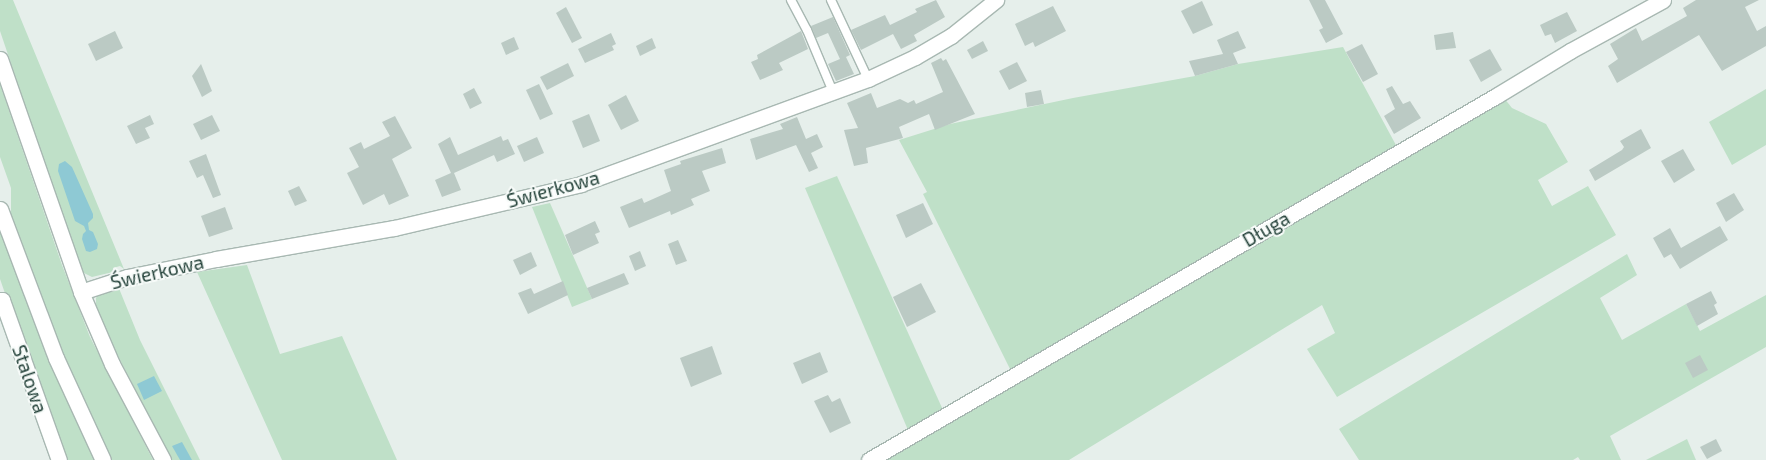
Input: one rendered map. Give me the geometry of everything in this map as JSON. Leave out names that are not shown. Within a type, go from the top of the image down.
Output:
[{"type":"street","name":"Świerkowa","points":[[81,292],[127,277],[216,259],[394,228],[581,184],[868,79],[915,57],[951,36],[996,0]]},
{"type":"street","name":"Długa","points":[[869,460],[1496,96],[1570,51],[1663,0]]},
{"type":"street","points":[[0,59],[81,292],[112,364],[163,460]]},
{"type":"street","points":[[0,209],[56,358],[103,460]]},
{"type":"street","name":"Stalowa","points":[[1,298],[59,460]]},
{"type":"lane","points":[[791,0],[807,30],[833,92]]},
{"type":"lane","points":[[831,0],[868,79]]},
{"type":"green space","points":[[0,0],[13,0],[124,269],[120,266],[113,268],[113,272],[92,277],[82,272],[0,31]]},
{"type":"green space","points":[[1343,47],[1397,147],[1011,371],[923,194],[927,192],[899,140],[950,124],[1073,98],[1195,76],[1238,64]]},
{"type":"green space","points":[[0,84],[62,265],[90,337],[153,460],[109,460],[65,360],[11,221],[11,188],[0,157]]},
{"type":"green space","points":[[1766,89],[1766,145],[1732,165],[1709,122]]},
{"type":"green space","points":[[1504,98],[1512,108],[1546,124],[1568,162],[1538,180],[1552,206],[1588,186],[1616,235],[1337,397],[1307,349],[1335,333],[1322,305],[1069,460],[877,460]]},
{"type":"green space","points":[[837,176],[943,410],[908,430],[805,188]]},
{"type":"green space","points":[[550,203],[592,299],[572,307],[532,207]]},
{"type":"green space","points":[[0,231],[26,300],[95,460],[63,460],[0,279]]},
{"type":"green space","points":[[1627,254],[1637,275],[1600,298],[1622,340],[1686,304],[1700,331],[1766,295],[1766,347],[1610,436],[1621,460],[1580,460],[1578,457],[1573,460],[1359,460],[1339,429]]},
{"type":"green space","points":[[247,265],[280,354],[342,336],[397,460],[282,460],[197,272]]},
{"type":"green space","points":[[118,286],[140,340],[200,460],[172,460],[104,329],[96,305],[96,298],[99,292]]},
{"type":"green space","points":[[1687,439],[1696,460],[1646,460]]},
{"type":"water","points":[[65,161],[72,167],[93,214],[93,218],[88,223],[89,230],[93,232],[98,244],[97,249],[90,252],[86,251],[82,239],[86,231],[84,226],[75,221],[58,171],[59,164]]},
{"type":"water","points":[[154,376],[162,391],[144,400],[137,384]]},
{"type":"water","points":[[182,442],[192,460],[180,460],[172,446]]},
{"type":"building","points":[[936,0],[945,17],[914,35],[917,41],[901,49],[893,34],[861,50],[851,30],[885,15],[890,25],[917,12],[915,9]]},
{"type":"building","points":[[1309,0],[1325,0],[1343,34],[1326,43],[1319,30],[1323,28]]},
{"type":"building","points":[[1696,0],[1759,0],[1745,7],[1757,31],[1766,26],[1766,46],[1722,71],[1699,35],[1617,83],[1608,66],[1618,59],[1610,44],[1636,28],[1642,41],[1687,16],[1683,8]]},
{"type":"building","points":[[1202,1],[1213,25],[1193,34],[1181,11]]},
{"type":"building","points":[[1053,6],[1066,31],[1035,47],[1033,42],[1025,46],[1015,24]]},
{"type":"building","points":[[566,7],[582,38],[572,43],[556,13]]},
{"type":"building","points":[[1567,12],[1577,31],[1555,43],[1551,34],[1545,36],[1540,25]]},
{"type":"building","points":[[833,17],[850,55],[846,57],[854,74],[836,81],[828,64],[840,59],[828,33],[816,38],[811,26]]},
{"type":"building","points":[[115,31],[123,48],[96,61],[88,44]]},
{"type":"building","points":[[801,31],[808,49],[779,63],[783,70],[760,80],[751,62],[758,59],[757,55]]},
{"type":"building","points":[[1238,31],[1246,48],[1233,53],[1238,64],[1195,76],[1189,61],[1223,54],[1217,40]]},
{"type":"building","points":[[1453,32],[1456,48],[1436,50],[1434,35]]},
{"type":"building","points":[[611,33],[616,44],[612,46],[614,50],[585,63],[578,49]]},
{"type":"building","points":[[514,37],[519,49],[506,55],[501,43]]},
{"type":"building","points":[[652,38],[656,48],[640,56],[636,46]]},
{"type":"building","points":[[983,41],[988,51],[972,59],[967,50]]},
{"type":"building","points":[[1362,44],[1378,74],[1363,82],[1346,52]]},
{"type":"building","points":[[1490,49],[1502,70],[1481,82],[1469,60]]},
{"type":"building","points":[[941,58],[943,61],[946,59],[975,114],[935,130],[929,114],[899,127],[903,138],[866,148],[868,163],[854,166],[844,130],[858,128],[847,103],[871,93],[877,108],[900,99],[908,103],[914,100],[916,104],[943,92],[931,63]]},
{"type":"building","points":[[1017,62],[1027,81],[1009,90],[999,71]]},
{"type":"building","points":[[568,63],[574,76],[547,90],[540,77]]},
{"type":"building","points":[[201,64],[212,91],[202,97],[192,76]]},
{"type":"building","points":[[539,84],[553,114],[540,120],[526,90]]},
{"type":"building","points":[[1392,86],[1403,104],[1410,101],[1421,118],[1394,134],[1384,116],[1395,109],[1386,89]]},
{"type":"building","points":[[474,88],[482,103],[470,109],[463,94]]},
{"type":"building","points":[[1041,90],[1044,104],[1027,107],[1025,93]]},
{"type":"building","points":[[626,95],[639,121],[621,130],[608,105]]},
{"type":"building","points":[[589,114],[600,141],[583,148],[572,121]]},
{"type":"building","points":[[150,115],[154,124],[145,128],[150,138],[136,144],[127,126]]},
{"type":"building","points":[[212,115],[220,131],[201,140],[193,124]]},
{"type":"building","points":[[395,116],[412,148],[392,159],[409,196],[389,205],[384,194],[363,205],[347,173],[359,167],[349,148],[361,142],[364,149],[390,136],[382,122]]},
{"type":"building","points":[[797,117],[806,139],[817,134],[823,147],[811,153],[818,168],[809,172],[796,145],[756,160],[750,139],[783,129],[780,124]]},
{"type":"building","points":[[1641,129],[1651,148],[1595,181],[1589,170],[1622,150],[1624,147],[1620,141]]},
{"type":"building","points":[[501,136],[503,141],[508,139],[515,154],[497,162],[494,155],[454,173],[461,190],[442,197],[435,180],[451,173],[438,144],[450,137],[458,155]]},
{"type":"building","points":[[537,137],[544,153],[524,162],[517,146]]},
{"type":"building","points":[[722,148],[726,163],[702,171],[710,191],[691,199],[694,205],[671,215],[670,211],[629,228],[620,207],[642,198],[644,203],[671,191],[664,170],[681,164],[680,161]]},
{"type":"building","points":[[1683,149],[1695,170],[1674,183],[1661,161]]},
{"type":"building","points":[[206,154],[221,195],[213,198],[203,175],[197,178],[189,161]]},
{"type":"building","points":[[299,186],[307,201],[295,206],[288,191]]},
{"type":"building","points":[[1734,193],[1744,210],[1726,222],[1716,203]]},
{"type":"building","points":[[923,203],[933,224],[906,238],[896,215]]},
{"type":"building","points":[[225,207],[233,229],[209,237],[201,216]]},
{"type":"building","points":[[595,221],[600,232],[595,234],[599,243],[573,255],[565,235]]},
{"type":"building","points":[[1720,226],[1728,240],[1680,269],[1671,254],[1664,258],[1653,238],[1670,228],[1681,248]]},
{"type":"building","points":[[678,240],[687,261],[676,265],[668,244]]},
{"type":"building","points":[[640,251],[646,266],[635,271],[629,256]]},
{"type":"building","points":[[531,252],[537,266],[520,275],[513,260]]},
{"type":"building","points":[[624,273],[629,284],[592,299],[587,288]]},
{"type":"building","points":[[563,281],[568,295],[528,314],[518,293],[531,288],[534,294]]},
{"type":"building","points":[[921,283],[936,312],[907,327],[893,297]]},
{"type":"building","points":[[1711,291],[1717,303],[1714,305],[1718,314],[1697,326],[1686,304]]},
{"type":"building","points":[[712,346],[722,374],[691,387],[680,358]]},
{"type":"building","points":[[820,352],[828,372],[802,384],[793,363]]},
{"type":"building","points":[[1700,355],[1708,370],[1693,378],[1685,363]]},
{"type":"building","points":[[828,395],[832,402],[840,398],[851,423],[830,433],[814,401]]},
{"type":"building","points":[[1716,439],[1722,451],[1707,459],[1700,447]]}]
